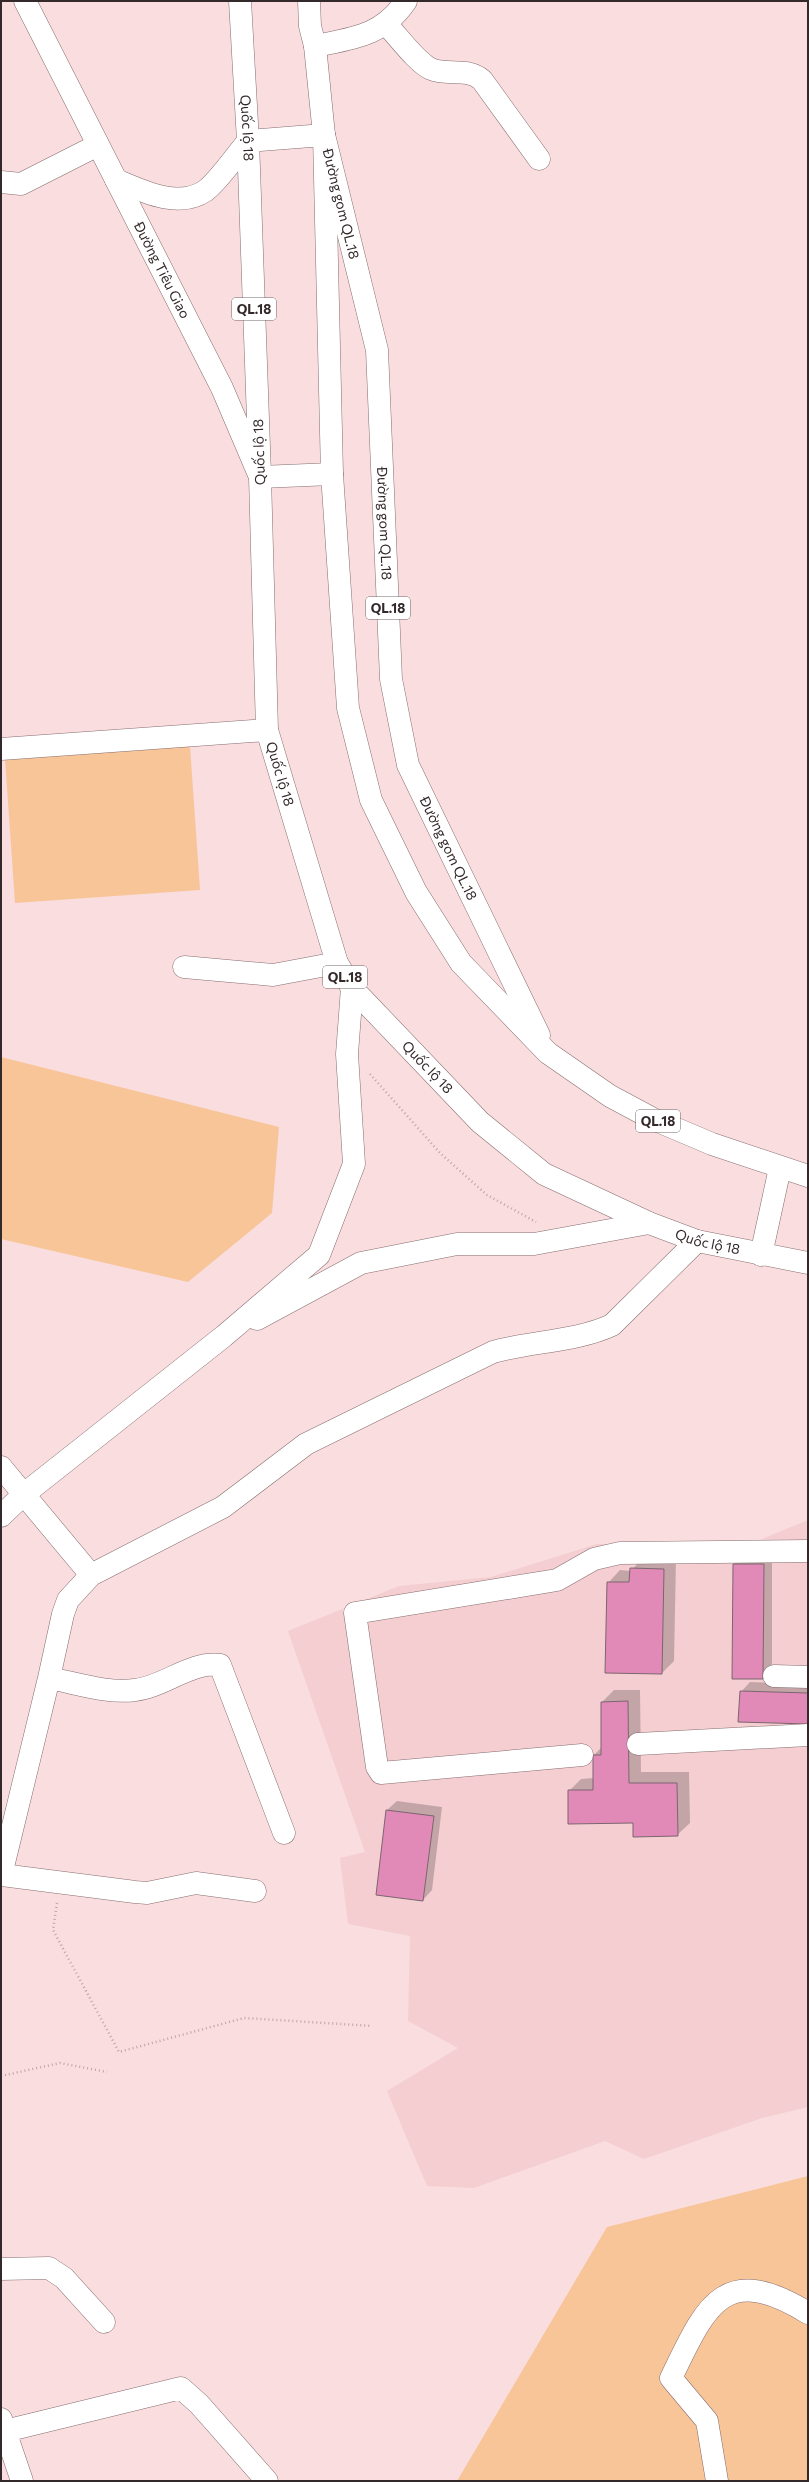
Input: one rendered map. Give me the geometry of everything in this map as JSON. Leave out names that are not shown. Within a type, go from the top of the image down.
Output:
[{"type":"main road","name":"Đường Tiêu Giao","points":[[25,1],[222,388],[260,477]]},
{"type":"main road","name":"Quốc lộ 18","points":[[240,1],[248,142],[267,730],[337,963],[352,988],[480,1122],[544,1174],[649,1223],[696,1241],[761,1255],[808,1263]]},
{"type":"main road","name":"QL.18","points":[[309,1],[310,26],[315,46],[324,135],[332,474],[348,708],[371,800],[416,892],[461,963],[548,1053],[610,1096],[653,1119],[712,1144],[780,1168],[808,1176]]},
{"type":"main road","points":[[315,46],[367,35],[386,24],[406,1]]},
{"type":"main road","points":[[386,24],[430,69],[468,73],[476,75],[482,80],[539,159]]},
{"type":"main road","points":[[116,180],[154,194],[172,198],[191,196],[206,191],[248,142],[324,135]]},
{"type":"main road","name":"Đường gom QL.18","points":[[324,135],[377,350],[391,679],[408,765],[548,1053]]},
{"type":"main road","points":[[3,179],[21,184],[98,145]]},
{"type":"main road","points":[[260,477],[332,474]]},
{"type":"main road","points":[[1,749],[267,730]]},
{"type":"main road","points":[[184,967],[273,975],[337,963]]},
{"type":"main road","points":[[1,1516],[23,1495],[224,1336],[319,1255],[354,1164],[347,1054],[352,988]]},
{"type":"main road","points":[[761,1255],[780,1168]]},
{"type":"main road","points":[[224,1336],[361,1263],[457,1244],[534,1244],[649,1223]]},
{"type":"main road","points":[[255,1891],[196,1883],[141,1892],[60,1882],[2,1867],[50,1678],[65,1607],[79,1586],[91,1575],[223,1507],[306,1444],[493,1352],[516,1346],[595,1333],[612,1325],[696,1241]]},
{"type":"main road","points":[[1,1467],[91,1575]]},
{"type":"main road","points":[[582,1755],[381,1773],[377,1767],[355,1613],[557,1580],[594,1559],[620,1553],[808,1551]]},
{"type":"main road","points":[[50,1678],[122,1691],[137,1690],[206,1665],[220,1665],[284,1833]]},
{"type":"main road","points":[[774,1676],[808,1676]]},
{"type":"main road","points":[[638,1744],[808,1735]]},
{"type":"main road","points":[[1,2269],[49,2268],[64,2278],[104,2322]]},
{"type":"main road","points":[[717,2481],[707,2421],[671,2378],[698,2322],[716,2302],[741,2289],[765,2291],[808,2313]]},
{"type":"main road","points":[[22,2481],[3,2425],[181,2388],[199,2404],[267,2481]]},
{"type":"path","points":[[370,1074],[440,1153],[487,1195],[539,1223]]},
{"type":"path","points":[[60,1882],[53,1930],[119,2052],[244,2018],[372,2026]]},
{"type":"path","points":[[1,2076],[60,2063],[107,2072]]},
{"type":"shaded area","points":[[190,746],[200,890],[15,903],[5,759]]},
{"type":"shaded area","points":[[1,1057],[279,1127],[272,1213],[188,1282],[1,1239]]},
{"type":"shaded area","points":[[808,1520],[808,2107],[762,2118],[644,2159],[605,2141],[474,2188],[427,2186],[387,2091],[458,2048],[408,2021],[410,1936],[348,1924],[340,1858],[365,1852],[288,1631],[399,1586],[491,1577],[597,1544],[750,1544]]},
{"type":"shaded area","points":[[808,2176],[808,2481],[457,2481],[607,2227]]},
{"type":"building","points":[[733,1564],[764,1564],[763,1679],[732,1679]]},
{"type":"building","points":[[630,1568],[664,1569],[662,1674],[605,1673],[607,1582],[629,1582]]},
{"type":"building","points":[[740,1691],[808,1693],[808,1724],[738,1722]]},
{"type":"building","points":[[628,1701],[629,1783],[677,1783],[678,1836],[633,1837],[633,1823],[568,1824],[568,1790],[593,1790],[593,1755],[601,1755],[601,1702]]},
{"type":"building","points":[[386,1810],[434,1816],[423,1901],[376,1895]]}]
